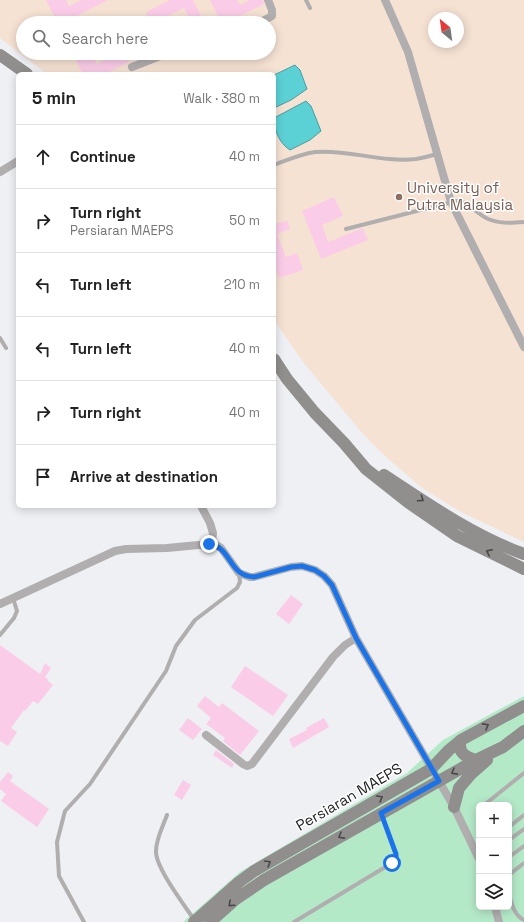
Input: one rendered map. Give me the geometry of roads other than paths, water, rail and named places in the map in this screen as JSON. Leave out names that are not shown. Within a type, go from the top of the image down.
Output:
[{"type":"street","points":[[268,0],[272,10],[272,16]]},
{"type":"street","points":[[385,0],[408,52],[451,202],[524,346]]},
{"type":"street","points":[[0,55],[24,72]]},
{"type":"street","points":[[132,67],[150,60]]},
{"type":"street","points":[[0,172],[16,162]]},
{"type":"street","points":[[276,362],[287,379],[315,413],[344,443],[366,469],[410,503],[457,536],[524,569]]},
{"type":"street","points":[[344,443],[368,464],[436,510],[505,547],[524,554]]},
{"type":"street","points":[[203,508],[207,516],[213,538],[239,573],[254,577],[291,567],[302,566],[315,570],[324,576],[332,585],[356,638],[454,807],[476,853]]},
{"type":"street","points":[[0,604],[115,551],[209,544],[213,538]]},
{"type":"street","points":[[206,734],[243,764],[247,766],[252,764],[333,657],[345,645],[356,638]]},
{"type":"street","name":"Persiaran MAEPS","points":[[194,922],[238,882],[254,871],[431,769],[448,750],[461,740],[524,706]]},
{"type":"street","name":"Persiaran MAEPS","points":[[210,922],[236,899],[264,880],[381,813],[503,746],[524,731]]},
{"type":"street","points":[[461,740],[460,745],[462,754],[476,760]]},
{"type":"street","points":[[454,807],[459,788],[480,766],[503,746]]},
{"type":"street","points":[[496,910],[499,922]]},
{"type":"lane","points":[[306,0],[310,8]]},
{"type":"lane","points":[[276,164],[314,152],[331,152],[399,159],[416,159],[436,154]]},
{"type":"lane","points":[[346,229],[460,200],[488,219],[506,223],[524,222]]},
{"type":"lane","points":[[0,338],[6,348]]},
{"type":"lane","points":[[84,922],[59,876],[57,842],[65,811],[90,784],[166,671],[176,646],[195,620],[237,588],[240,582],[239,573]]},
{"type":"lane","points":[[0,635],[14,618],[17,611],[13,598]]},
{"type":"lane","points":[[488,802],[524,773]]},
{"type":"lane","points":[[294,922],[392,863],[396,859],[396,854],[381,813]]},
{"type":"lane","points":[[167,815],[159,835],[155,852],[162,870],[194,922]]},
{"type":"lane","points":[[512,825],[524,815]]},
{"type":"lane","points":[[512,838],[524,829]]},
{"type":"lane","points":[[512,855],[524,846]]},
{"type":"lane","points":[[511,874],[524,863]]},
{"type":"lane","points":[[512,904],[519,918],[524,920]]},
{"type":"water","points":[[295,65],[300,70],[307,89],[291,100],[276,107],[276,74]]},
{"type":"water","points":[[306,101],[311,106],[321,131],[310,140],[290,150],[283,144],[278,136],[276,130],[276,117]]},
{"type":"place","name":"University of Putra Malaysia","points":[[399,197]]}]
